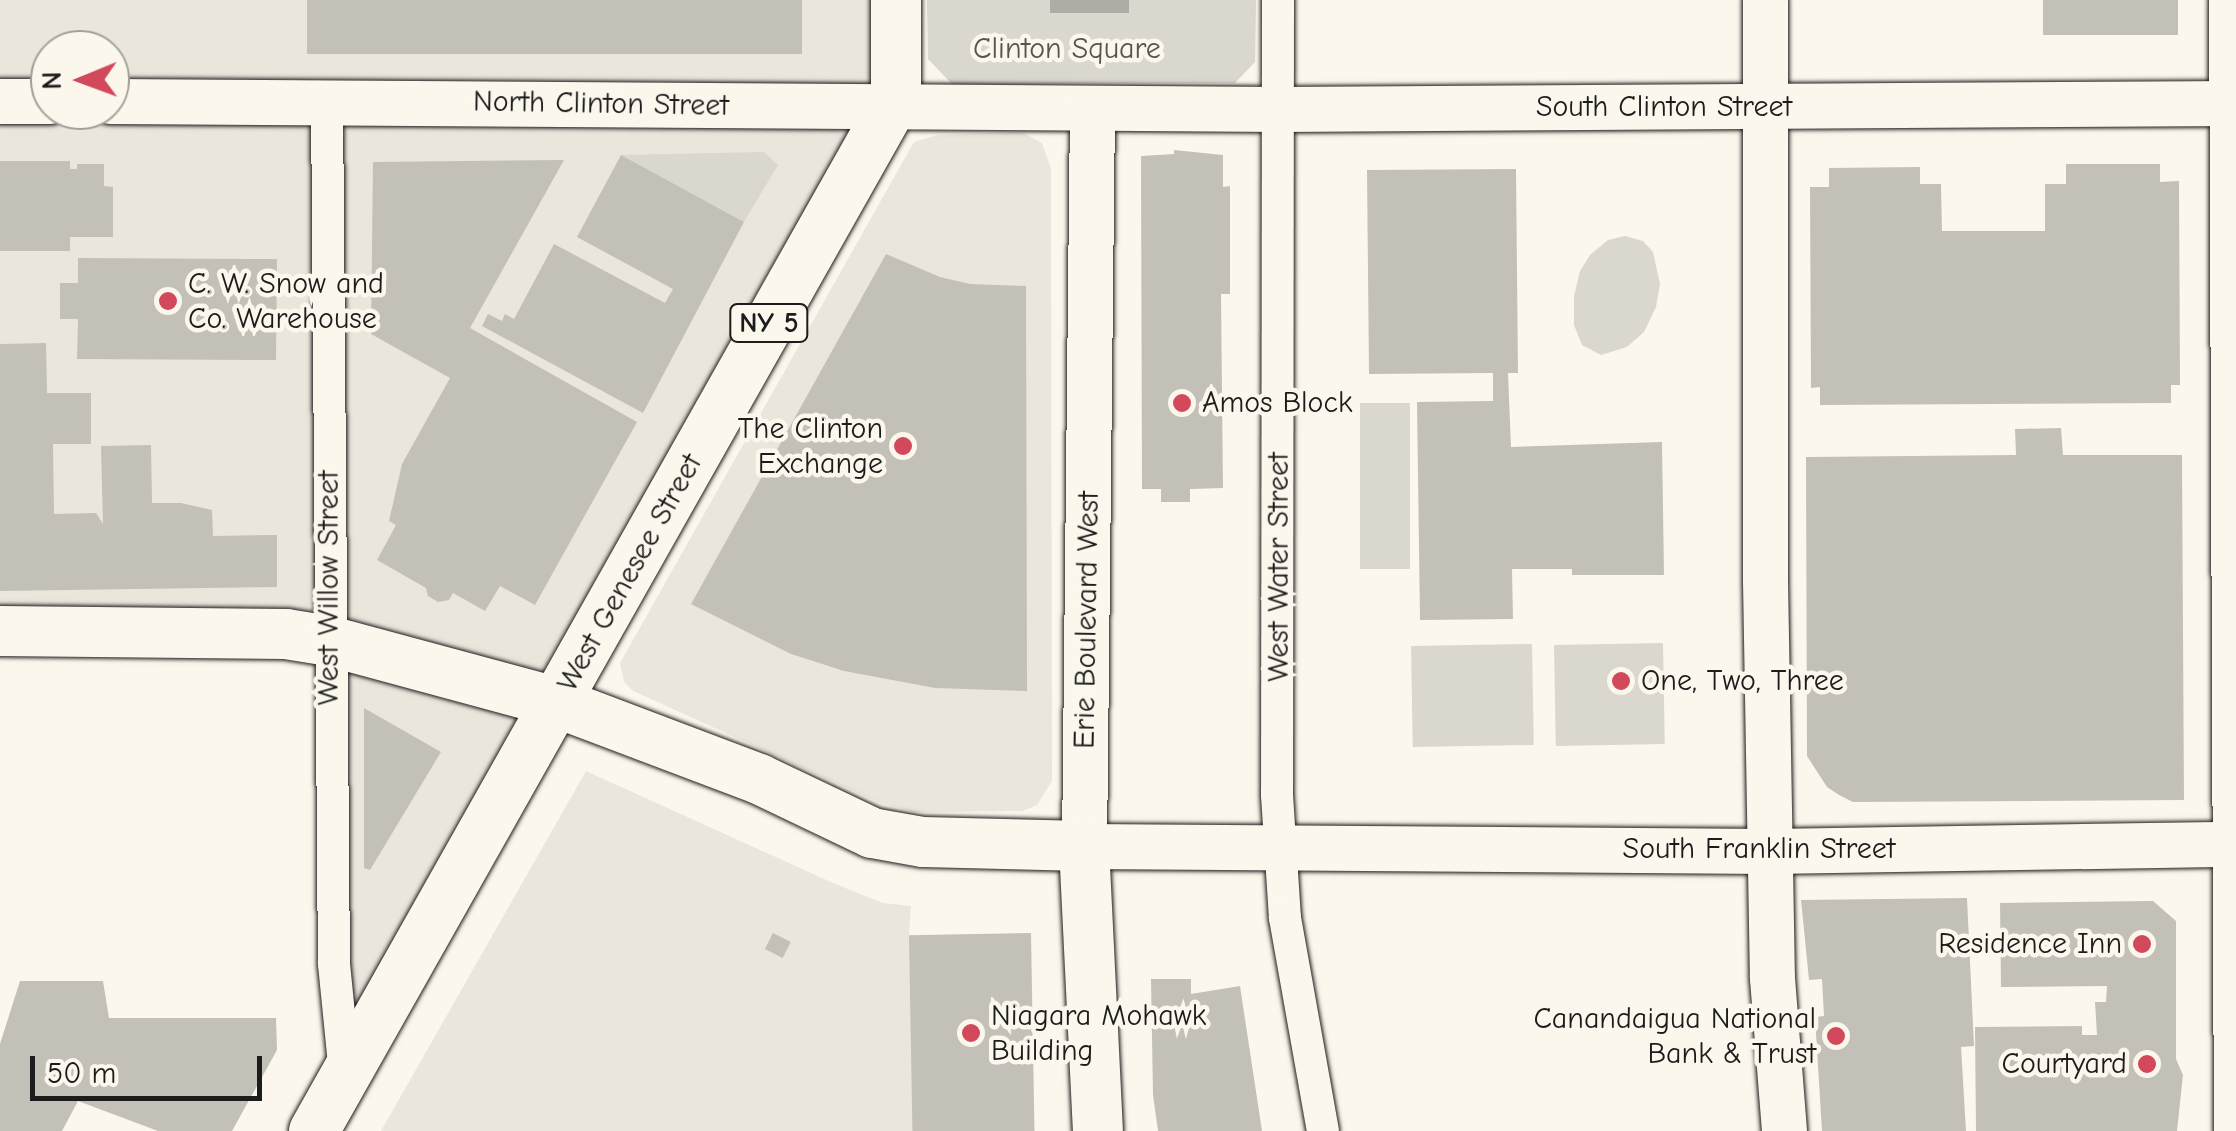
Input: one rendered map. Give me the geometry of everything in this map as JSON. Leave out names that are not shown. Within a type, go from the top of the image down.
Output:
[{"type":"main road","name":"West Genesee Street","points":[[314,1131],[890,108],[896,93],[896,0]]},
{"type":"main road","points":[[0,630],[286,634],[329,641],[558,702],[759,780],[872,834],[922,842],[1084,846]]},
{"type":"main road","name":"Erie Boulevard West","points":[[1084,846],[1098,1131]]},
{"type":"street","name":"West Water Street","points":[[1278,0],[1277,794],[1285,918],[1322,1131]]},
{"type":"street","points":[[1765,0],[1772,978],[1784,1131]]},
{"type":"street","points":[[2231,0],[2236,1131]]},
{"type":"street","name":"West Willow Street","points":[[327,100],[334,964],[345,1076]]},
{"type":"street","points":[[0,102],[30,101]]},
{"type":"street","name":"North Clinton Street","points":[[130,101],[1092,108]]},
{"type":"street","name":"South Clinton Street","points":[[1092,108],[2234,103]]},
{"type":"street","name":"Erie Boulevard West","points":[[1084,846],[1092,108]]},
{"type":"street","name":"South Franklin Street","points":[[1084,846],[1770,851],[2235,844]]},
{"type":"shaded area","points":[[0,0],[896,0],[896,93],[345,1076],[329,641],[0,631]]},
{"type":"shaded area","points":[[1050,0],[1129,0],[1129,13],[1050,13]]},
{"type":"shaded area","points":[[1021,132],[1042,143],[1051,169],[1052,781],[1037,805],[1023,811],[914,812],[878,802],[633,691],[624,682],[620,663],[914,142],[938,135]]},
{"type":"shaded area","points":[[586,771],[833,883],[883,903],[911,906],[909,934],[1034,1131],[381,1131]]},
{"type":"green space","name":"Clinton Square","points":[[927,0],[1050,0],[1050,13],[1129,12],[1129,0],[1256,0],[1255,62],[1235,83],[952,84],[928,59]]},
{"type":"green space","points":[[764,152],[778,165],[744,222],[621,155]]},
{"type":"green space","points":[[1625,236],[1643,241],[1653,252],[1660,284],[1656,307],[1644,332],[1627,347],[1601,355],[1582,345],[1574,325],[1574,296],[1580,271],[1590,255],[1608,240]]},
{"type":"green space","points":[[1360,403],[1410,403],[1410,569],[1360,569]]},
{"type":"green space","points":[[1663,643],[1665,744],[1556,746],[1554,645]]},
{"type":"green space","points":[[1532,644],[1534,745],[1413,747],[1411,646]]},
{"type":"building","points":[[307,0],[802,0],[802,54],[307,54]]},
{"type":"building","points":[[2043,0],[2178,0],[2178,35],[2043,35]]},
{"type":"building","points":[[1174,150],[1223,155],[1223,187],[1230,186],[1230,294],[1221,294],[1223,488],[1190,489],[1190,502],[1161,502],[1161,489],[1142,489],[1141,156],[1174,154]]},
{"type":"building","points":[[621,155],[744,222],[643,413],[482,326],[488,314],[502,321],[505,314],[514,319],[554,244],[665,303],[673,289],[577,237]]},
{"type":"building","points":[[564,160],[470,328],[637,422],[535,605],[500,586],[485,611],[453,593],[449,600],[438,602],[428,596],[426,588],[377,560],[396,525],[389,521],[402,464],[450,378],[371,334],[373,162]]},
{"type":"building","points":[[0,161],[70,161],[70,169],[77,169],[77,164],[104,164],[104,186],[113,187],[113,237],[70,237],[70,251],[0,251]]},
{"type":"building","points":[[2066,164],[2160,164],[2160,182],[2179,181],[2180,385],[2171,385],[2171,403],[1820,405],[1820,387],[1811,388],[1810,187],[1829,187],[1829,168],[1920,167],[1920,184],[1941,184],[1942,231],[2045,231],[2045,184],[2066,184]]},
{"type":"building","points":[[1516,169],[1518,373],[1508,373],[1511,447],[1662,442],[1664,575],[1572,575],[1572,569],[1512,569],[1513,619],[1420,620],[1417,402],[1493,401],[1493,373],[1369,374],[1367,170]]},
{"type":"building","name":"The Clinton Exchange","points":[[886,254],[940,277],[970,284],[1026,286],[1027,691],[935,688],[844,671],[791,654],[691,604]]},
{"type":"building","name":"C. W. Snow and Co. Warehouse","points":[[78,258],[277,259],[276,360],[77,359],[78,319],[60,319],[60,283],[78,283]]},
{"type":"building","points":[[46,343],[47,393],[91,393],[91,444],[53,444],[54,514],[96,513],[103,524],[101,446],[151,445],[152,503],[181,503],[212,510],[213,536],[277,535],[277,587],[0,591],[0,344]]},
{"type":"building","points":[[2061,428],[2063,455],[2182,455],[2184,800],[1853,802],[1839,795],[1827,787],[1807,756],[1806,457],[2016,455],[2015,429]]},
{"type":"building","points":[[364,708],[441,752],[370,870],[364,868]]},
{"type":"building","points":[[1967,898],[1974,1046],[1961,1047],[1966,1131],[1822,1131],[1815,1017],[1824,1016],[1822,979],[1809,980],[1801,900]]},
{"type":"building","points":[[2153,901],[2176,921],[2176,1059],[2183,1075],[2177,1131],[1976,1131],[1975,1027],[2082,1026],[2082,1035],[2097,1035],[2095,1002],[2106,1002],[2107,986],[2001,987],[2000,903]]},
{"type":"building","points":[[773,933],[791,942],[783,958],[765,949]]},
{"type":"building","name":"Niagara Mohawk Building","points":[[1031,933],[1034,1131],[912,1131],[909,935]]},
{"type":"building","points":[[1151,979],[1191,979],[1191,994],[1240,986],[1262,1131],[1158,1131],[1153,1095]]},
{"type":"building","points":[[20,981],[103,981],[109,1018],[276,1018],[277,1050],[232,1131],[158,1131],[78,1101],[62,1131],[0,1131],[0,1044]]},
{"type":"place","name":"C. W. Snow and Co. Warehouse","points":[[168,301]]},
{"type":"place","name":"Amos Block","points":[[1182,403]]},
{"type":"place","name":"The Clinton Exchange","points":[[903,446]]},
{"type":"place","name":"One, Two, Three","points":[[1621,681]]},
{"type":"place","name":"Residence Inn","points":[[2142,944]]},
{"type":"place","name":"Niagara Mohawk Building","points":[[971,1033]]},
{"type":"place","name":"Canandaigua National Bank & Trust","points":[[1836,1036]]},
{"type":"place","name":"Courtyard","points":[[2147,1064]]}]
